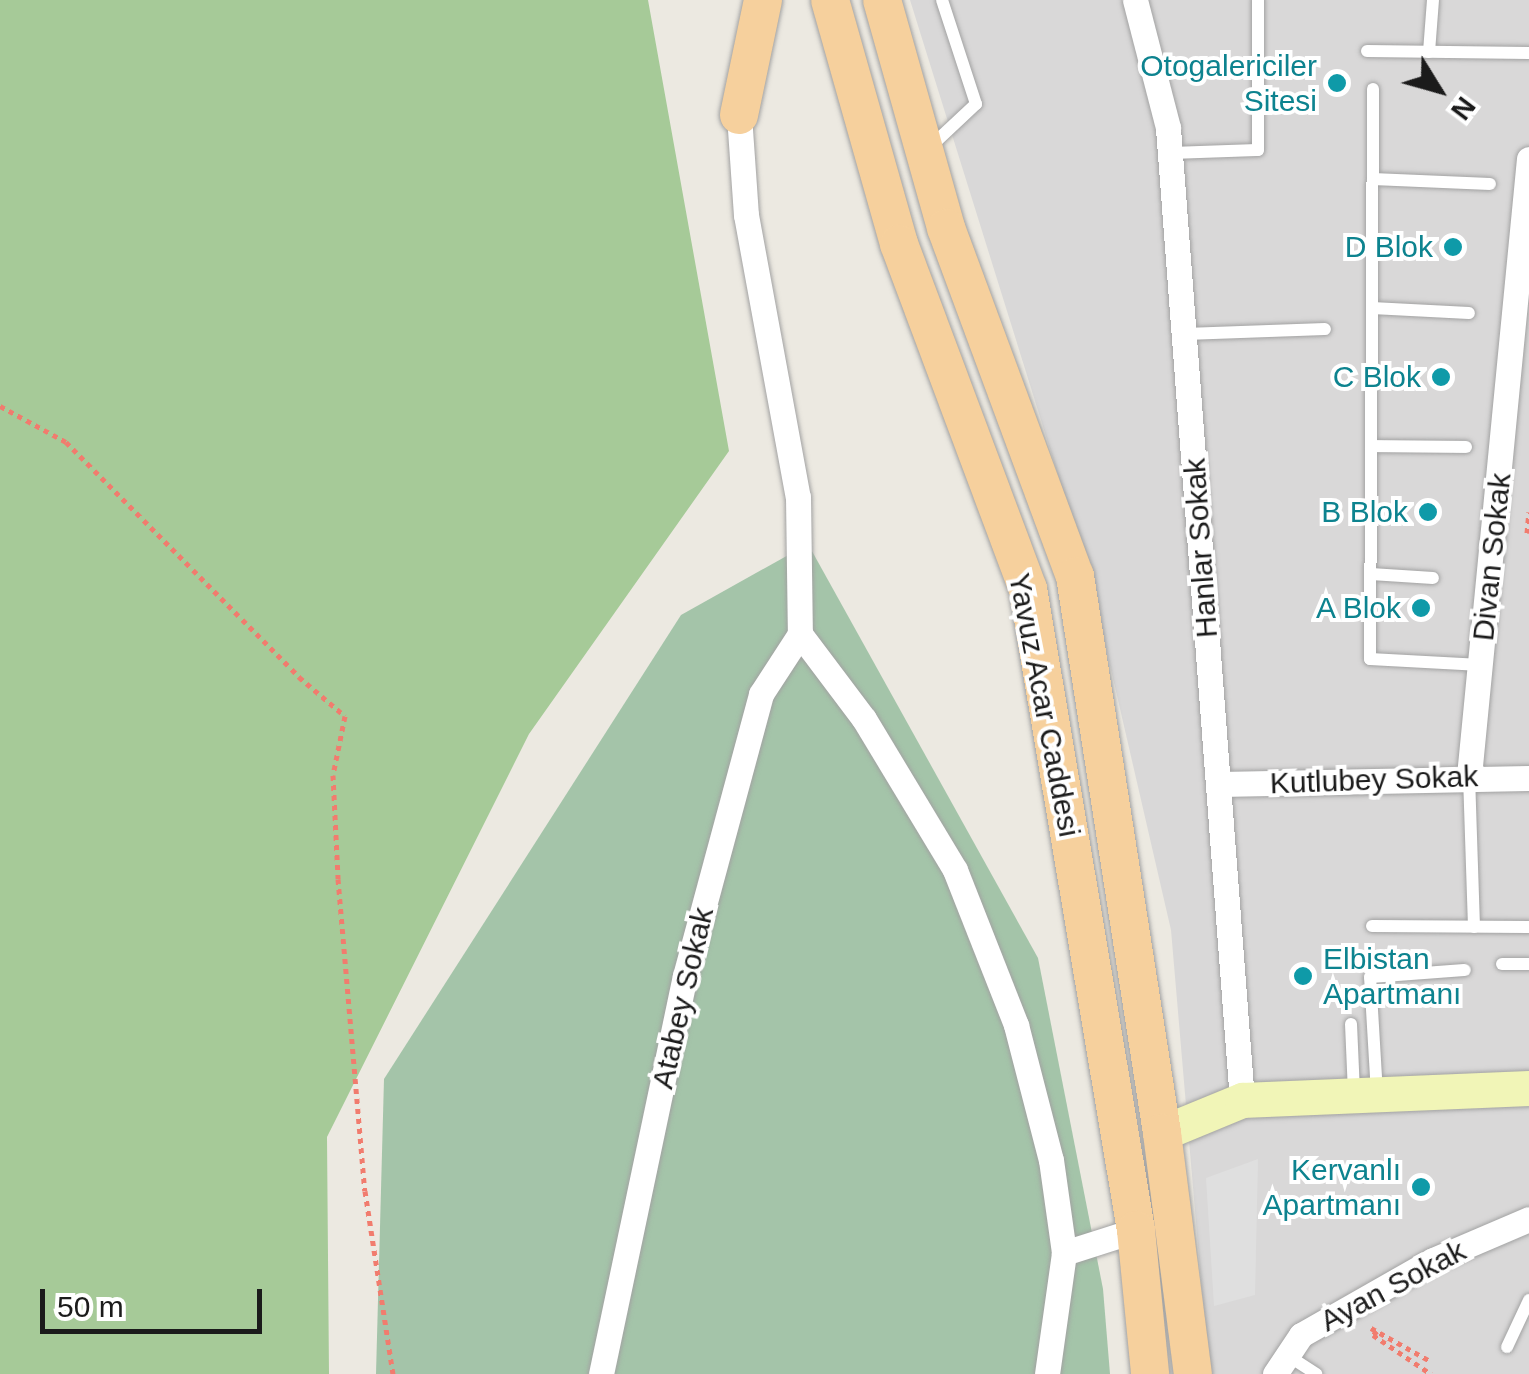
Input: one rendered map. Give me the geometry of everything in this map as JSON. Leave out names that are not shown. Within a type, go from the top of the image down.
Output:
[{"type":"main road","points":[[734,0],[739,115]]},
{"type":"main road","points":[[739,115],[763,0]]},
{"type":"main road","name":"Yavuz Acar Caddesi","points":[[830,0],[900,244],[1028,589],[1136,1230],[1150,1374]]},
{"type":"main road","name":"Yavuz Acar Caddesi","points":[[882,0],[946,228],[1075,576],[1162,1134],[1193,1374]]},
{"type":"main road","points":[[1162,1134],[1242,1100],[1529,1088]]},
{"type":"street","name":"Hanlar Sokak","points":[[1135,0],[1170,153],[1242,1100]]},
{"type":"street","points":[[739,115],[746,215],[798,497],[800,634],[864,719],[955,870],[1016,1026],[1051,1160],[1064,1254],[1047,1374]]},
{"type":"street","name":"Divan Sokak","points":[[1469,776],[1526,223],[1529,160]]},
{"type":"street","name":"Atabey Sokak","points":[[601,1374],[685,976],[761,694],[800,634]]},
{"type":"street","name":"Kutlubey Sokak","points":[[1218,784],[1469,776],[1529,778]]},
{"type":"street","name":"Ayan Sokak","points":[[1281,1365],[1301,1335],[1342,1310],[1433,1260],[1528,1221]]},
{"type":"street","points":[[1064,1254],[1136,1230]]},
{"type":"lane","points":[[924,152],[976,104],[942,0]]},
{"type":"lane","points":[[1170,153],[1258,150],[1258,0]]},
{"type":"lane","points":[[1429,52],[1433,0]]},
{"type":"lane","points":[[1367,51],[1529,53]]},
{"type":"lane","points":[[1373,90],[1370,659],[1481,665]]},
{"type":"lane","points":[[1372,179],[1490,184]]},
{"type":"lane","points":[[1372,308],[1468,314]]},
{"type":"lane","points":[[1185,334],[1325,329]]},
{"type":"lane","points":[[1372,446],[1466,448]]},
{"type":"lane","points":[[1370,574],[1433,578]]},
{"type":"lane","points":[[1469,776],[1474,926]]},
{"type":"lane","points":[[1372,926],[1529,927]]},
{"type":"lane","points":[[1502,964],[1529,964]]},
{"type":"lane","points":[[1366,1096],[1370,977],[1465,970]]},
{"type":"lane","points":[[1351,1024],[1366,1096]]},
{"type":"lane","points":[[1507,1347],[1529,1300]]},
{"type":"lane","points":[[1281,1365],[1316,1374]]},
{"type":"path","points":[[0,406],[66,442],[299,677],[345,716],[333,775],[338,879],[364,1191],[393,1374]]},
{"type":"path","points":[[1528,533],[1529,512]]},
{"type":"path","points":[[1430,1361],[1379,1332],[1373,1335],[1431,1374]]},
{"type":"shaded area","points":[[910,0],[1529,0],[1529,1374],[1209,1374],[1171,930],[1089,574]]},
{"type":"shaded area","points":[[1258,1159],[1255,1295],[1214,1306],[1206,1178]]},
{"type":"green space","points":[[0,0],[648,0],[729,451],[529,734],[327,1137],[329,1374],[0,1374]]},
{"type":"green space","points":[[808,544],[1038,958],[1103,1289],[1110,1374],[376,1374],[384,1079],[681,615]]},
{"type":"place","name":"Otogalericiler Sitesi","points":[[1337,83]]},
{"type":"place","name":"D Blok","points":[[1453,247]]},
{"type":"place","name":"C Blok","points":[[1441,377]]},
{"type":"place","name":"B Blok","points":[[1428,512]]},
{"type":"place","name":"A Blok","points":[[1421,608]]},
{"type":"place","name":"Elbistan Apartmanı","points":[[1303,976]]},
{"type":"place","name":"Kervanlı Apartmanı","points":[[1421,1187]]}]
